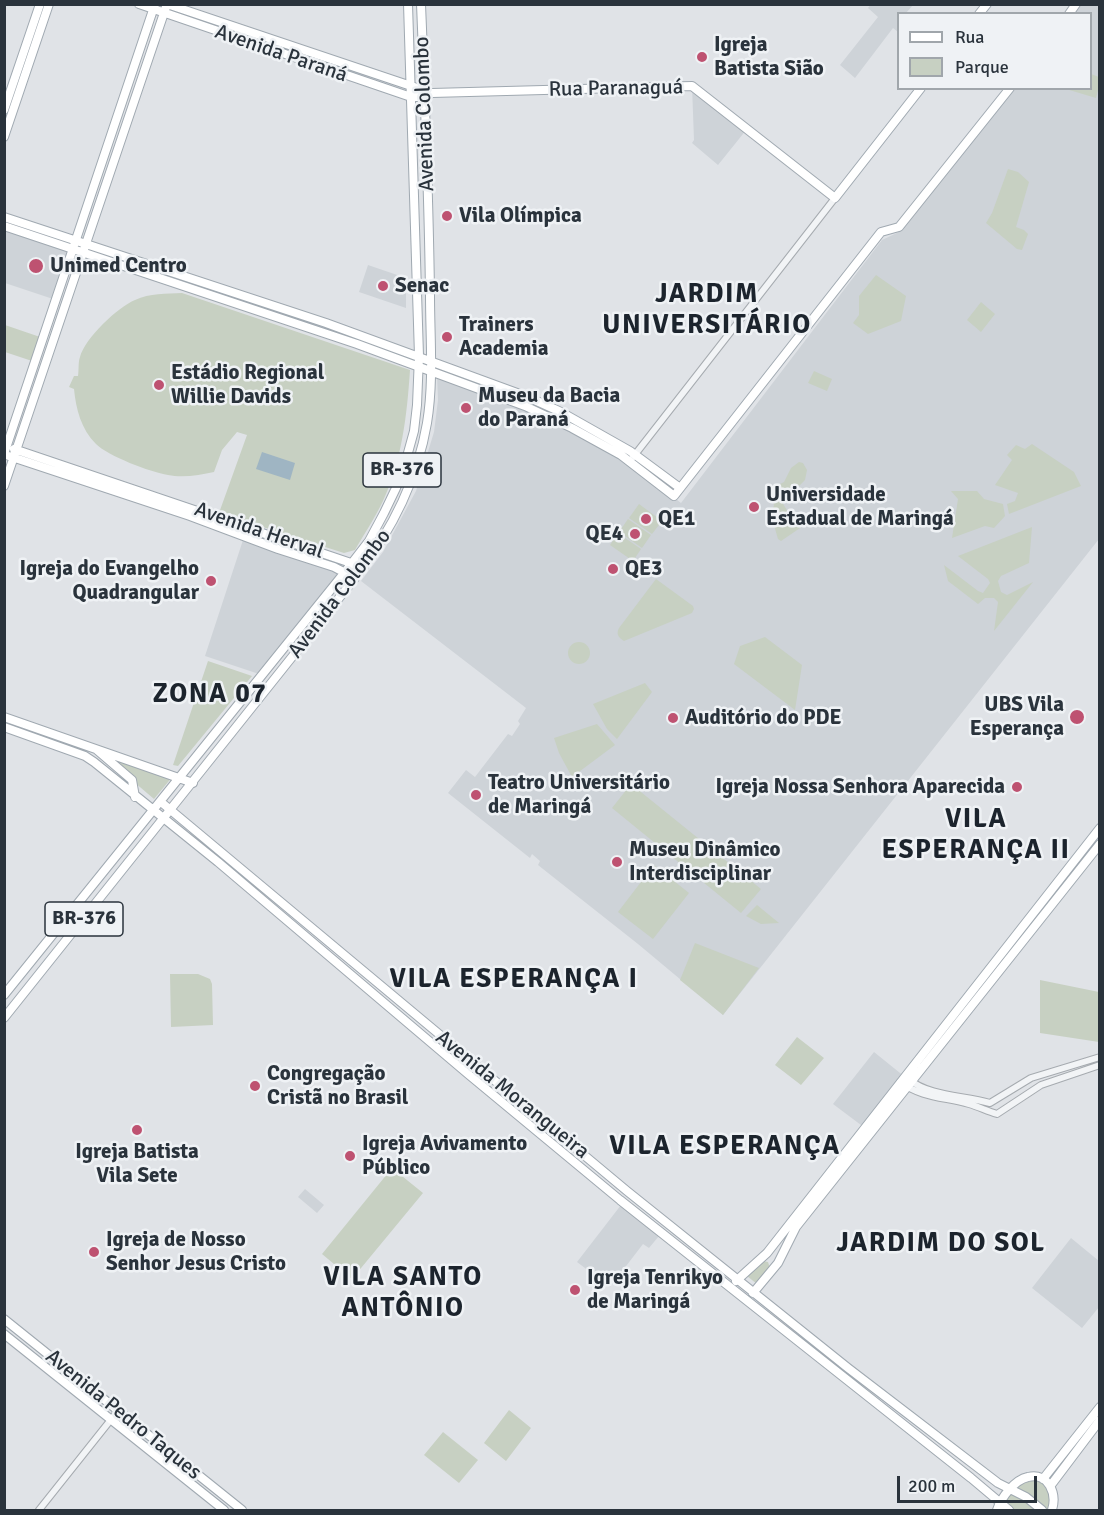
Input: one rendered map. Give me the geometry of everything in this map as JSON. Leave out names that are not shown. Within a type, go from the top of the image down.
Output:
[{"type":"main road","points":[[4,110],[40,4]]},
{"type":"main road","points":[[4,137],[49,4]]},
{"type":"main road","name":"Avenida Paraná","points":[[139,4],[154,7],[164,14],[411,97],[426,93]]},
{"type":"main road","points":[[4,486],[167,4]]},
{"type":"main road","name":"Avenida Paraná","points":[[167,4],[399,81],[426,93]]},
{"type":"main road","name":"Avenida Colombo","points":[[4,995],[369,541],[396,488],[414,431],[419,356],[408,4]]},
{"type":"main road","name":"Avenida Colombo","points":[[4,1018],[379,547],[407,494],[427,423],[431,370],[426,93],[421,4]]},
{"type":"main road","points":[[5,450],[154,7]]},
{"type":"main road","points":[[180,19],[196,14]]},
{"type":"main road","points":[[254,33],[263,47]]},
{"type":"main road","points":[[294,57],[310,52]]},
{"type":"main road","points":[[396,92],[399,81]]},
{"type":"main road","name":"Rua Paranaguá","points":[[426,93],[692,86],[835,198]]},
{"type":"main road","points":[[835,198],[919,90]]},
{"type":"main road","points":[[4,217],[75,244],[83,252],[357,344],[525,406],[632,458],[674,496],[880,232],[899,227],[1008,90]]},
{"type":"main road","points":[[4,226],[75,244],[87,243],[326,323],[528,397],[587,426],[680,488]]},
{"type":"main road","points":[[417,269],[430,268]]},
{"type":"main road","points":[[417,298],[430,297]]},
{"type":"main road","points":[[312,330],[326,323]]},
{"type":"main road","points":[[349,332],[357,344]]},
{"type":"main road","points":[[587,426],[594,440]]},
{"type":"main road","name":"Avenida Herval","points":[[5,450],[45,469],[190,516],[345,572],[355,578]]},
{"type":"main road","name":"Avenida Herval","points":[[15,454],[152,495],[351,563],[355,578]]},
{"type":"main road","points":[[45,469],[57,465]]},
{"type":"main road","points":[[89,475],[98,487]]},
{"type":"main road","points":[[142,501],[152,495]]},
{"type":"main road","points":[[278,549],[291,543]]},
{"type":"main road","points":[[282,650],[292,658]]},
{"type":"main road","points":[[4,717],[193,783]]},
{"type":"main road","name":"Avenida Morangueira","points":[[4,727],[85,756],[218,862],[620,1200],[1009,1510]]},
{"type":"main road","points":[[207,744],[217,752]]},
{"type":"main road","points":[[93,747],[132,780],[135,797]]},
{"type":"main road","name":"Avenida Morangueira","points":[[161,802],[707,1258],[754,1291],[848,1368],[999,1483],[1026,1497],[1042,1510]]},
{"type":"main road","points":[[732,1287],[763,1257],[1100,828]]},
{"type":"main road","points":[[745,1298],[774,1268],[796,1227],[1100,844]]},
{"type":"main road","points":[[117,857],[127,866]]},
{"type":"main road","points":[[40,953],[43,969]]},
{"type":"main road","points":[[824,1180],[828,1189]]},
{"type":"main road","points":[[763,1257],[771,1261],[774,1268]]},
{"type":"main road","name":"Avenida Pedro Taques","points":[[4,1319],[224,1510]]},
{"type":"main road","name":"Avenida Pedro Taques","points":[[4,1334],[242,1510]]},
{"type":"main road","points":[[1043,1479],[1100,1407]]},
{"type":"main road","points":[[1051,1485],[1100,1420]]},
{"type":"main road","points":[[997,1510],[1000,1502],[1010,1490],[1027,1477],[1043,1479],[1051,1485],[1054,1495],[1052,1510]]},
{"type":"street","points":[[632,458],[835,198]]},
{"type":"street","points":[[910,1085],[990,1103],[1031,1078],[1100,1057]]},
{"type":"street","points":[[902,1079],[929,1097],[966,1103],[999,1113],[1041,1085],[1100,1065]]},
{"type":"street","points":[[39,1510],[114,1415]]},
{"type":"shaded area","points":[[871,4],[913,5],[907,12],[897,12],[897,31],[893,28],[855,78],[840,65],[878,17],[868,8]]},
{"type":"shaded area","name":"Universidade Estadual de Maringá","points":[[1080,5],[1099,5],[1099,539],[723,1015],[538,865],[540,861],[532,854],[530,858],[448,793],[466,770],[475,777],[508,734],[512,736],[526,708],[361,581],[383,552],[416,491],[434,432],[438,400],[437,376],[525,407],[629,462],[681,503],[882,240],[901,231],[1013,90],[1092,90],[1092,12],[1074,12]]},
{"type":"shaded area","points":[[692,86],[747,129],[718,165],[692,143],[694,140]]},
{"type":"shaded area","name":"Unimed Centro","points":[[5,226],[73,249],[56,300],[5,283]]},
{"type":"shaded area","name":"Senac","points":[[368,265],[406,278],[406,308],[359,292]]},
{"type":"shaded area","points":[[244,537],[345,572],[262,675],[205,656]]},
{"type":"shaded area","points":[[874,1052],[905,1077],[865,1128],[833,1104]]},
{"type":"shaded area","points":[[305,1189],[324,1205],[317,1213],[298,1197]]},
{"type":"shaded area","points":[[621,1205],[659,1236],[649,1248],[643,1244],[610,1287],[577,1262]]},
{"type":"shaded area","points":[[1071,1238],[1099,1261],[1099,1307],[1082,1328],[1032,1288]]},
{"type":"green space","points":[[1092,74],[1099,77],[1096,98],[1069,90],[1092,90]]},
{"type":"green space","points":[[1008,169],[1018,172],[1029,182],[1016,227],[1028,234],[1022,250],[1017,249],[986,223]]},
{"type":"green space","points":[[876,275],[906,296],[901,321],[868,334],[853,323],[859,315],[859,296]]},
{"type":"green space","points":[[182,293],[410,370],[405,420],[395,470],[380,507],[355,550],[344,553],[219,513],[247,435],[237,432],[222,450],[214,472],[180,476],[151,471],[130,463],[102,449],[91,438],[78,411],[74,389],[69,387],[74,376],[78,376],[79,359],[88,341],[111,316],[135,300],[152,295]]},
{"type":"green space","points":[[981,302],[995,314],[981,332],[967,320]]},
{"type":"green space","points":[[5,325],[43,338],[35,362],[5,352]]},
{"type":"green space","points":[[814,371],[832,379],[827,391],[808,383]]},
{"type":"green space","points":[[1032,444],[1074,472],[1081,486],[1009,514],[1007,504],[1015,501],[1018,493],[995,485],[1012,460],[1007,455],[1016,445],[1025,449]]},
{"type":"green space","points":[[799,462],[803,463],[807,470],[805,480],[793,492],[789,491],[782,502],[791,517],[803,526],[781,541],[778,539],[771,515],[774,505],[771,498],[772,492],[774,487],[784,482],[791,468]]},
{"type":"green space","points":[[951,491],[977,491],[984,499],[1003,504],[1005,516],[994,528],[985,526],[952,538],[958,499]]},
{"type":"green space","name":"QE1","points":[[639,504],[662,521],[652,534],[629,518]]},
{"type":"green space","name":"QE4","points":[[628,519],[651,535],[642,548],[619,532]]},
{"type":"green space","points":[[1032,527],[1029,563],[1001,576],[998,581],[1001,592],[1007,595],[1033,582],[994,631],[998,602],[994,598],[985,598],[978,604],[948,581],[944,565],[983,593],[990,583],[988,579],[958,556]]},
{"type":"green space","points":[[618,533],[641,549],[633,561],[610,545]]},
{"type":"green space","points":[[656,579],[693,606],[692,613],[624,641],[618,635],[619,628]]},
{"type":"green space","points":[[765,637],[802,665],[795,710],[734,664],[740,646]]},
{"type":"green space","points":[[575,642],[583,642],[590,649],[590,657],[583,664],[575,664],[568,657],[568,649]]},
{"type":"green space","points":[[208,661],[252,676],[178,766],[173,765]]},
{"type":"green space","points":[[645,683],[652,692],[617,739],[607,729],[593,704]]},
{"type":"green space","points":[[597,724],[615,745],[572,777],[554,738]]},
{"type":"green space","points":[[93,747],[173,776],[154,799]]},
{"type":"green space","points":[[631,784],[761,889],[741,913],[612,808]]},
{"type":"green space","points":[[654,865],[689,893],[653,939],[618,912]]},
{"type":"green space","points":[[757,905],[779,923],[761,924],[746,916]]},
{"type":"green space","points":[[695,943],[759,968],[723,1015],[680,980]]},
{"type":"green space","points":[[170,974],[198,974],[210,979],[213,1025],[171,1027]]},
{"type":"green space","points":[[1040,980],[1099,992],[1099,1042],[1040,1033]]},
{"type":"green space","points":[[797,1037],[824,1058],[801,1085],[775,1065]]},
{"type":"green space","points":[[392,1168],[423,1193],[352,1279],[322,1254]]},
{"type":"green space","points":[[763,1261],[768,1262],[770,1268],[757,1284],[747,1276]]},
{"type":"green space","points":[[509,1410],[531,1428],[506,1461],[484,1443]]},
{"type":"green space","points":[[443,1432],[478,1460],[459,1483],[424,1455]]},
{"type":"green space","points":[[1027,1477],[1051,1485],[1052,1510],[997,1510],[1000,1502]]},
{"type":"water","points":[[262,452],[295,463],[290,480],[256,469]]},
{"type":"place","name":"Igreja Batista Sião","points":[[702,57]]},
{"type":"place","name":"Vila Olímpica","points":[[447,216]]},
{"type":"place","name":"Unimed Centro","points":[[36,266]]},
{"type":"place","name":"Senac","points":[[383,286]]},
{"type":"place","name":"Trainers Academia","points":[[447,337]]},
{"type":"place","name":"Estádio Regional Willie Davids","points":[[159,385]]},
{"type":"place","name":"Museu da Bacia do Paraná","points":[[466,408]]},
{"type":"place","name":"Universidade Estadual de Maringá","points":[[754,507]]},
{"type":"place","name":"QE1","points":[[646,519]]},
{"type":"place","name":"QE4","points":[[635,534]]},
{"type":"place","name":"QE3","points":[[613,569]]},
{"type":"place","name":"Igreja do Evangelho Quadrangular","points":[[211,581]]},
{"type":"place","name":"UBS Vila Esperança","points":[[1077,717]]},
{"type":"place","name":"Auditório do PDE","points":[[673,718]]},
{"type":"place","name":"Igreja Nossa Senhora Aparecida","points":[[1017,787]]},
{"type":"place","name":"Teatro Universitário de Maringá","points":[[476,795]]},
{"type":"place","name":"Museu Dinâmico Interdisciplinar","points":[[617,862]]},
{"type":"place","name":"Congregação Cristã no Brasil","points":[[255,1086]]},
{"type":"place","name":"Igreja Batista Vila Sete","points":[[137,1130]]},
{"type":"place","name":"Igreja Avivamento Público","points":[[350,1156]]},
{"type":"place","name":"Igreja de Nosso Senhor Jesus Cristo","points":[[94,1252]]},
{"type":"place","name":"Igreja Tenrikyo de Maringá","points":[[575,1290]]},
{"type":"district","name":"JARDIM UNIVERSITÁRIO","points":[[707,310]]},
{"type":"district","name":"ZONA 07","points":[[210,695]]},
{"type":"district","name":"VILA ESPERANÇA II","points":[[976,836]]},
{"type":"district","name":"VILA ESPERANÇA I","points":[[514,980]]},
{"type":"district","name":"VILA ESPERANÇA","points":[[725,1147]]},
{"type":"district","name":"JARDIM DO SOL","points":[[941,1244]]},
{"type":"district","name":"VILA SANTO ANTÔNIO","points":[[403,1294]]}]
